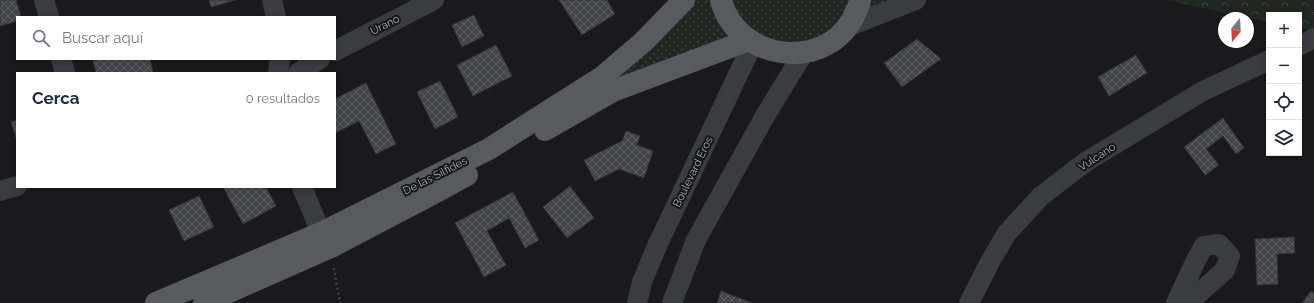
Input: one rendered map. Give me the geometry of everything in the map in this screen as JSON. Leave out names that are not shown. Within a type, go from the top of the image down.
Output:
[{"type":"main road","name":"De las Sílfides","points":[[204,303],[326,240],[489,149],[602,77],[643,42],[684,0]]},
{"type":"main road","points":[[721,0],[728,16],[737,29],[751,41],[765,49],[791,53],[804,52],[830,42],[847,27],[859,7],[860,0]]},
{"type":"main road","name":"De las Sílfides","points":[[156,303],[326,240],[436,192],[613,92],[751,41]]},
{"type":"street","points":[[44,0],[49,16]]},
{"type":"street","points":[[272,0],[276,16]]},
{"type":"street","name":"Urano","points":[[336,50],[434,0]]},
{"type":"street","points":[[847,27],[916,0]]},
{"type":"street","points":[[1302,44],[1314,38]]},
{"type":"street","name":"Boulevard Eros","points":[[637,303],[642,282],[657,246],[751,41]]},
{"type":"street","points":[[672,303],[696,240],[765,116],[804,52]]},
{"type":"street","points":[[61,60],[65,72]]},
{"type":"street","points":[[278,72],[280,60]]},
{"type":"street","points":[[300,72],[318,60]]},
{"type":"street","name":"Vulcano","points":[[969,303],[991,260],[1008,233],[1041,196],[1087,161],[1203,91],[1266,61]]},
{"type":"street","points":[[0,191],[16,186]]},
{"type":"street","points":[[302,188],[326,240]]},
{"type":"street","points":[[1176,303],[1204,246],[1219,244],[1230,256],[1225,270],[1188,303]]},
{"type":"path","points":[[326,240],[340,303]]},
{"type":"green space","points":[[684,0],[916,0],[822,47],[749,40],[562,120]]},
{"type":"green space","points":[[1166,0],[1314,0],[1314,31],[1302,29],[1302,12],[1266,12],[1266,21],[1254,19],[1254,12],[1222,12]]},
{"type":"building","points":[[0,0],[16,0],[21,16],[16,16],[16,21],[0,26]]},
{"type":"building","points":[[209,0],[236,0],[211,7]]},
{"type":"building","points":[[559,0],[607,0],[615,14],[582,35]]},
{"type":"building","points":[[474,15],[484,36],[462,47],[452,25]]},
{"type":"building","points":[[917,39],[941,59],[902,87],[884,63]]},
{"type":"building","points":[[496,45],[512,76],[473,96],[457,65]]},
{"type":"building","points":[[1136,55],[1147,73],[1109,96],[1098,77]]},
{"type":"building","points":[[93,60],[150,60],[153,72],[96,72]]},
{"type":"building","points":[[440,81],[458,117],[435,129],[417,92]]},
{"type":"building","points":[[366,83],[396,144],[376,154],[359,121],[336,132],[336,98]]},
{"type":"building","points":[[1223,118],[1244,148],[1236,154],[1223,136],[1206,149],[1219,165],[1205,175],[1184,147]]},
{"type":"building","points":[[16,120],[16,138],[11,122]]},
{"type":"building","points":[[626,131],[640,136],[637,145],[653,151],[644,178],[619,169],[595,181],[584,160],[622,141]]},
{"type":"building","points":[[570,186],[594,218],[567,238],[543,207]]},
{"type":"building","points":[[224,188],[267,188],[276,206],[243,224]]},
{"type":"building","points":[[513,192],[539,240],[525,248],[509,218],[487,231],[506,265],[484,277],[455,223]]},
{"type":"building","points":[[199,196],[214,227],[184,241],[169,210]]},
{"type":"building","points":[[1294,237],[1295,253],[1277,254],[1278,284],[1257,285],[1255,239]]},
{"type":"building","points":[[721,291],[752,303],[717,303]]},
{"type":"building","points":[[1311,291],[1314,293],[1314,303],[1302,303]]}]
